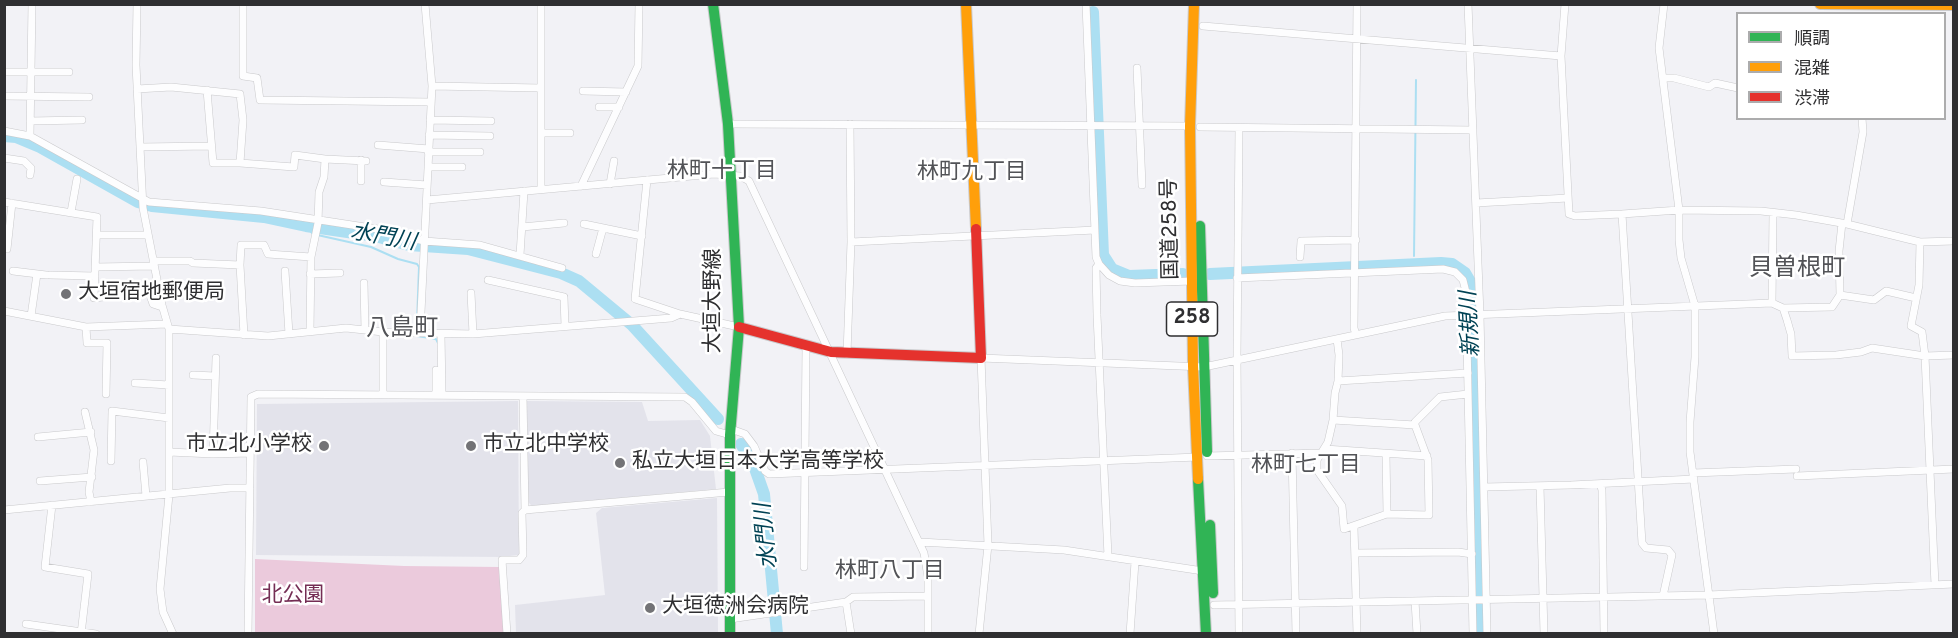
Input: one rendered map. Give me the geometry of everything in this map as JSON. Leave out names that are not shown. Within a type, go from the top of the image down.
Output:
[{"type":"main road","name":"大垣大野線","points":[[713,4],[728,124],[739,327],[730,432],[730,633]]},
{"type":"main road","points":[[739,327],[831,352],[981,358],[966,4]]},
{"type":"main road","name":"国道258号","points":[[1194,4],[1199,367],[1206,633]]},
{"type":"main road","name":"国道258号","points":[[1199,367],[1192,281],[1195,127],[1203,4]]},
{"type":"main road","points":[[1820,4],[1953,5]]},
{"type":"main road","name":"国道258号","points":[[1202,457],[1215,633]]},
{"type":"street","points":[[30,136],[32,4]]},
{"type":"street","points":[[137,4],[137,88],[143,203],[162,307],[168,327],[169,495],[160,589],[163,612],[172,633]]},
{"type":"street","points":[[243,4],[243,75],[257,78],[260,100],[431,102]]},
{"type":"street","points":[[420,333],[432,86],[425,4]]},
{"type":"street","points":[[541,4],[541,189]]},
{"type":"street","points":[[581,186],[638,66],[639,4]]},
{"type":"street","points":[[1086,4],[1095,126],[1095,230],[1096,256],[1099,264],[1109,275],[1120,281],[1135,283],[1192,281]]},
{"type":"street","points":[[1356,334],[1354,328],[1357,4]]},
{"type":"street","points":[[1468,4],[1476,202],[1473,315],[1468,373],[1473,633]]},
{"type":"street","points":[[1565,4],[1561,56],[1569,214],[1575,216],[1679,210],[1796,214],[1920,242],[1953,241]]},
{"type":"street","points":[[1664,4],[1659,48],[1679,210],[1679,240],[1695,306],[1690,452],[1714,633]]},
{"type":"street","points":[[1203,26],[1561,56]]},
{"type":"street","points":[[1137,68],[1142,185]]},
{"type":"street","points":[[4,72],[69,72]]},
{"type":"street","points":[[1664,78],[1674,78],[1709,87],[1715,83],[1736,88]]},
{"type":"street","points":[[432,86],[541,88]]},
{"type":"street","points":[[137,88],[171,87],[240,94],[243,120],[240,164]]},
{"type":"street","points":[[207,90],[213,163],[294,167],[295,155],[325,159],[364,160],[362,181]]},
{"type":"street","points":[[584,91],[626,92]]},
{"type":"street","points":[[4,96],[88,97]]},
{"type":"street","points":[[599,106],[619,107]]},
{"type":"street","points":[[30,121],[82,120]]},
{"type":"street","points":[[430,120],[491,121]]},
{"type":"street","points":[[979,633],[988,545],[981,358],[1199,367],[1238,361],[1445,316],[1772,303],[1783,308],[1832,306],[1840,295],[1839,251],[1859,157],[1862,121]]},
{"type":"street","points":[[728,124],[1473,130]]},
{"type":"street","points":[[847,354],[851,242],[850,124]]},
{"type":"street","points":[[1239,128],[1239,633]]},
{"type":"street","points":[[4,131],[30,136],[143,203],[261,211],[318,222],[378,229],[424,242],[469,244],[520,255],[562,268]]},
{"type":"street","points":[[541,133],[570,133]]},
{"type":"street","points":[[429,135],[490,136]]},
{"type":"street","points":[[140,147],[211,146]]},
{"type":"street","points":[[378,146],[480,153]]},
{"type":"street","points":[[4,158],[24,161],[31,168],[30,175]]},
{"type":"street","points":[[310,331],[311,257],[318,222],[319,192],[324,177],[325,159]]},
{"type":"street","points":[[610,183],[614,161]]},
{"type":"street","points":[[428,167],[462,167]]},
{"type":"street","points":[[427,200],[714,174],[740,176],[749,181],[920,542],[924,553],[928,596],[928,633]]},
{"type":"street","points":[[71,212],[77,180]]},
{"type":"street","points":[[647,180],[635,299],[680,314],[739,327]]},
{"type":"street","points":[[384,182],[427,184]]},
{"type":"street","points":[[520,255],[524,191]]},
{"type":"street","points":[[1476,202],[1568,198]]},
{"type":"street","points":[[4,249],[7,249],[8,203],[97,217],[94,298],[159,291]]},
{"type":"street","points":[[1772,303],[1773,213]]},
{"type":"street","points":[[1622,214],[1642,543],[1646,548],[1668,550],[1672,555],[1663,596]]},
{"type":"street","points":[[522,227],[564,223]]},
{"type":"street","points":[[584,224],[642,236]]},
{"type":"street","points":[[596,254],[603,228]]},
{"type":"street","points":[[851,242],[1095,230]]},
{"type":"street","points":[[98,235],[148,235]]},
{"type":"street","points":[[1300,257],[1301,241],[1356,240]]},
{"type":"street","points":[[1920,242],[1918,285],[1911,326],[1922,332],[1925,356],[1935,585]]},
{"type":"street","points":[[244,335],[241,244],[264,245],[268,254],[311,257]]},
{"type":"street","points":[[95,267],[190,261],[240,265]]},
{"type":"street","points":[[1099,264],[1096,268],[1108,556]]},
{"type":"street","points":[[1238,277],[1443,269],[1455,272],[1465,286],[1473,315],[1484,487],[1487,633]]},
{"type":"street","points":[[13,271],[48,275],[95,276]]},
{"type":"street","points":[[285,271],[289,334]]},
{"type":"street","points":[[310,274],[340,273]]},
{"type":"street","points":[[31,316],[37,274]]},
{"type":"street","points":[[488,280],[564,297],[565,326]]},
{"type":"street","points":[[364,283],[365,330]]},
{"type":"street","points":[[1840,295],[1874,300],[1886,291],[1916,298]]},
{"type":"street","points":[[149,292],[153,304],[162,307]]},
{"type":"street","points":[[471,293],[473,333]]},
{"type":"street","points":[[1783,308],[1791,334],[1792,356],[1836,355],[1861,352],[1872,348],[1925,356],[1953,355]]},
{"type":"street","points":[[4,311],[86,327],[168,327],[268,336],[346,328],[382,332],[473,333],[671,318],[680,314]]},
{"type":"street","points":[[86,327],[87,343],[107,343],[106,394]]},
{"type":"street","points":[[382,332],[384,393]]},
{"type":"street","points":[[439,394],[441,334]]},
{"type":"street","points":[[1337,339],[1338,381],[1333,420],[1328,442],[1317,460],[1319,475],[1342,506],[1344,529],[1387,514],[1429,515],[1427,456],[1415,422],[1440,397],[1468,394]]},
{"type":"street","points":[[804,567],[803,473],[806,346]]},
{"type":"street","points":[[213,454],[216,358]]},
{"type":"street","points":[[436,370],[439,394]]},
{"type":"street","points":[[1338,381],[1468,373]]},
{"type":"street","points":[[193,375],[216,376]]},
{"type":"street","points":[[135,383],[169,385]]},
{"type":"street","points":[[248,633],[251,397],[258,394],[384,393],[685,397],[716,430],[745,434],[754,446],[765,471],[769,474],[1323,451],[1427,456]]},
{"type":"street","points":[[507,633],[502,560],[521,559],[522,513],[525,510],[523,396]]},
{"type":"street","points":[[111,461],[112,411],[169,418]]},
{"type":"street","points":[[86,412],[94,450],[89,492],[91,502]]},
{"type":"street","points":[[1333,420],[1415,425]]},
{"type":"street","points":[[38,437],[92,432]]},
{"type":"street","points":[[169,452],[250,453]]},
{"type":"street","points":[[1292,453],[1296,633]]},
{"type":"street","points":[[1386,454],[1387,514]]},
{"type":"street","points":[[143,462],[147,496]]},
{"type":"street","points":[[1484,487],[1638,482],[1694,476],[1953,470]]},
{"type":"street","points":[[39,482],[92,477]]},
{"type":"street","points":[[1600,483],[1602,490],[1604,633]]},
{"type":"street","points":[[1540,486],[1544,633]]},
{"type":"street","points":[[4,510],[250,488]]},
{"type":"street","points":[[525,510],[729,492]]},
{"type":"street","points":[[52,505],[45,567],[88,574],[81,632]]},
{"type":"street","points":[[1354,527],[1357,633]]},
{"type":"street","points":[[920,542],[1064,550],[1203,572]]},
{"type":"street","points":[[1355,553],[1458,552],[1472,554]]},
{"type":"street","points":[[1130,633],[1135,562]]},
{"type":"street","points":[[1214,605],[1708,595],[1953,584]]},
{"type":"street","points":[[730,619],[846,603],[853,597],[928,596]]},
{"type":"street","points":[[1415,601],[1417,633]]},
{"type":"street","points":[[846,603],[851,633]]},
{"type":"street","points":[[26,624],[96,633]]},
{"type":"shaded area","points":[[518,401],[519,555],[500,557],[256,555],[257,404]]},
{"type":"shaded area","name":"私立大垣日本大学高等学校","points":[[527,401],[642,402],[648,421],[700,420],[710,436],[716,489],[532,506],[528,502]]},
{"type":"shaded area","points":[[717,498],[718,633],[516,633],[515,605],[605,595],[596,513],[602,508]]},
{"type":"green space","name":"北公園","points":[[255,559],[404,566],[500,567],[505,633],[255,633]]},
{"type":"waterway","name":"新規川","points":[[1093,12],[1103,255],[1112,269],[1129,276],[1183,274]]},
{"type":"waterway","points":[[1414,256],[1416,80]]},
{"type":"waterway","name":"水門川","points":[[4,136],[16,137],[40,147],[138,202],[152,206],[264,217],[375,236],[409,245],[468,249],[561,273],[579,281],[632,325],[718,419]]},
{"type":"waterway","points":[[306,226],[313,234],[371,247],[398,259],[417,264],[419,267],[417,322]]},
{"type":"waterway","name":"新規川","points":[[1210,274],[1441,263],[1452,264],[1465,273],[1472,285],[1480,634]]},
{"type":"waterway","points":[[417,336],[436,339],[438,343]]},
{"type":"waterway","name":"水門川","points":[[741,444],[752,460],[764,494],[777,634]]},
{"type":"traffic: fast","points":[[713,4],[728,124],[739,327],[730,435],[730,634]]},
{"type":"traffic: fast","points":[[1200,226],[1207,452]]},
{"type":"traffic: fast","points":[[1198,479],[1206,634]]},
{"type":"traffic: fast","points":[[1210,525],[1213,593]]},
{"type":"traffic: slow","points":[[966,4],[976,229]]},
{"type":"traffic: slow","points":[[1194,4],[1190,126],[1193,366],[1198,479]]},
{"type":"traffic: slow","points":[[1820,4],[1954,5]]},
{"type":"traffic: jam","points":[[739,327],[831,352],[981,358],[976,229]]},
{"type":"place","name":"大垣宿地郵便局","points":[[66,294]]},
{"type":"place","name":"市立北小学校","points":[[324,446]]},
{"type":"place","name":"市立北中学校","points":[[471,446]]},
{"type":"place","name":"私立大垣日本大学高等学校","points":[[620,463]]},
{"type":"place","name":"大垣徳洲会病院","points":[[650,608]]},
{"type":"district","name":"林町十丁目","points":[[722,173]]},
{"type":"district","name":"林町九丁目","points":[[972,174]]},
{"type":"district","name":"貝曽根町","points":[[1797,270]]},
{"type":"district","name":"八島町","points":[[402,330]]},
{"type":"district","name":"林町七丁目","points":[[1306,467]]},
{"type":"district","name":"林町八丁目","points":[[890,573]]}]
